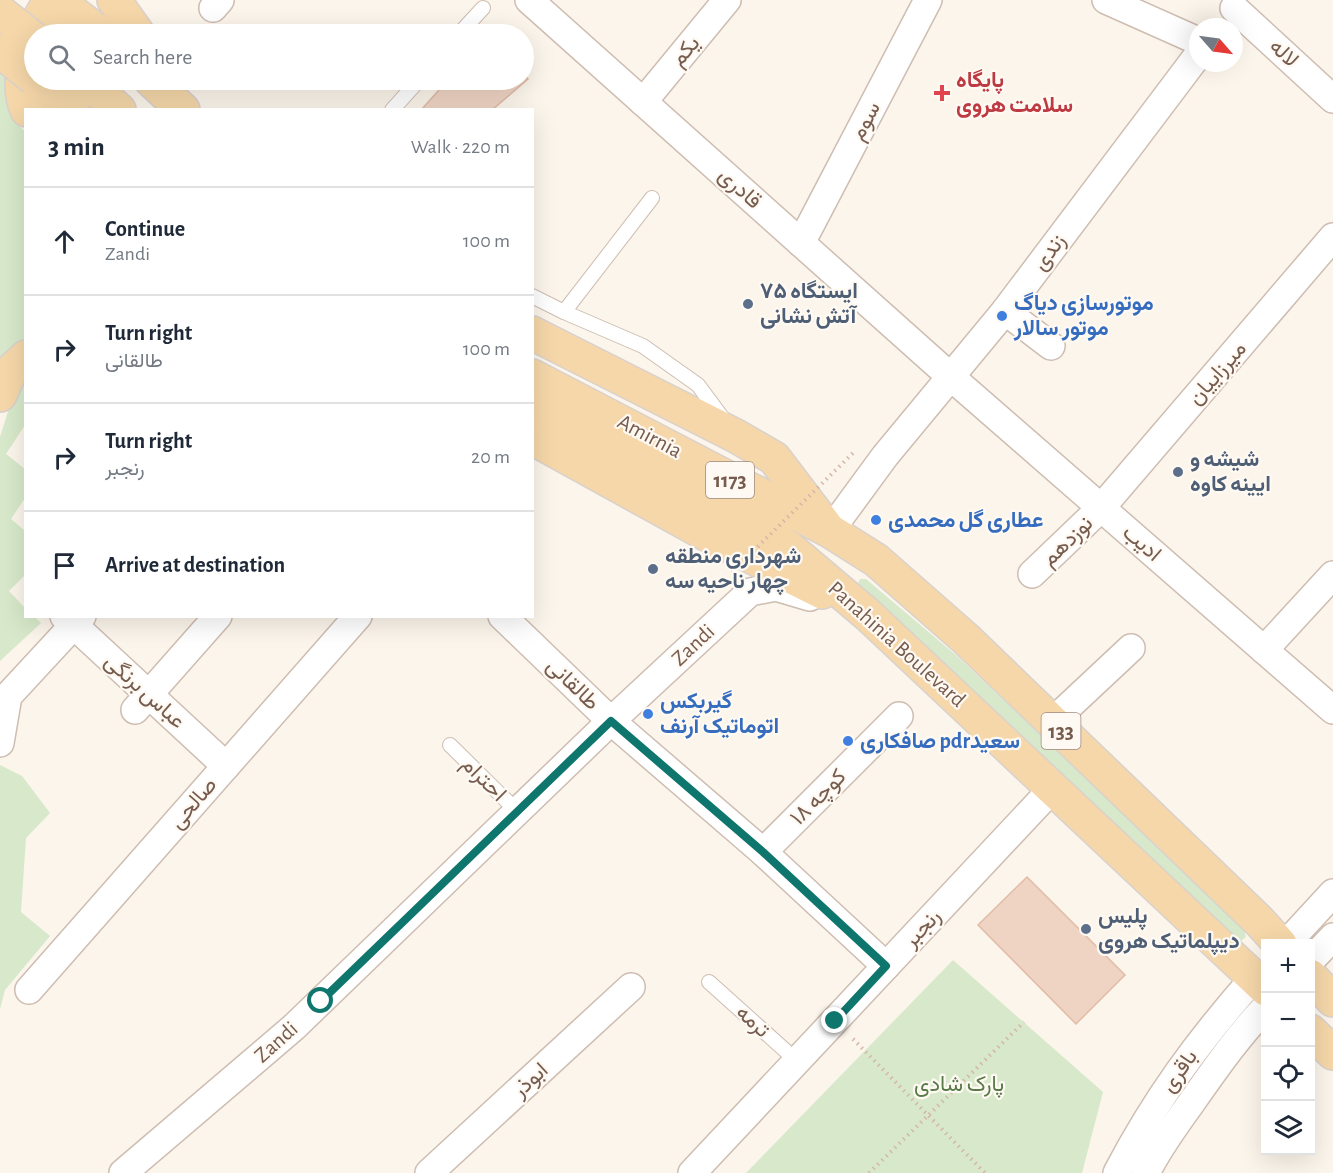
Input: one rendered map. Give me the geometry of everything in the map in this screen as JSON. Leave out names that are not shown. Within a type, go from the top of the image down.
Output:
[{"type":"main road","points":[[114,0],[131,24]]},
{"type":"main road","points":[[36,24],[45,9],[66,7],[88,24]]},
{"type":"main road","points":[[0,12],[24,31]]},
{"type":"main road","points":[[0,51],[24,70]]},
{"type":"main road","points":[[24,80],[22,100],[26,108]]},
{"type":"main road","points":[[48,90],[71,108]]},
{"type":"main road","points":[[97,90],[117,108]]},
{"type":"main road","points":[[162,90],[181,108]]},
{"type":"main road","points":[[177,90],[189,108]]},
{"type":"main road","points":[[534,334],[736,436],[774,458],[830,531]]},
{"type":"main road","points":[[0,395],[10,372],[24,359]]},
{"type":"main road","name":"Amirnia","points":[[534,376],[789,548]]},
{"type":"main road","name":"Amirnia","points":[[534,411],[626,440],[830,531]]},
{"type":"main road","points":[[534,439],[706,534],[868,615]]},
{"type":"main road","name":"Panahinia Boulevard","points":[[830,531],[876,560],[966,639],[1275,939]]},
{"type":"main road","name":"Panahinia Boulevard","points":[[789,548],[868,615],[1261,983]]},
{"type":"main road","points":[[1315,980],[1333,1000]]},
{"type":"main road","points":[[1315,1035],[1333,1053]]},
{"type":"street","name":"قادری","points":[[529,0],[951,377]]},
{"type":"street","name":"یکم","points":[[643,102],[727,0]]},
{"type":"street","name":"سوم","points":[[801,243],[928,0]]},
{"type":"street","points":[[1106,0],[1189,37]]},
{"type":"street","name":"لاله","points":[[1231,12],[1333,99]]},
{"type":"street","name":"زندی","points":[[830,531],[885,456],[1005,311],[1189,67]]},
{"type":"street","name":"میرزاییان","points":[[1101,508],[1333,237]]},
{"type":"street","points":[[1005,311],[1051,346]]},
{"type":"street","name":"ادیب","points":[[951,377],[1333,710]]},
{"type":"street","name":"نوزدهم","points":[[1032,574],[1101,508]]},
{"type":"street","points":[[1264,650],[1333,575]]},
{"type":"street","name":"Zandi","points":[[123,1173],[263,1055],[611,721],[750,592],[776,587],[868,615]]},
{"type":"street","points":[[142,702],[216,618]]},
{"type":"street","name":"صالحی","points":[[29,990],[356,618]]},
{"type":"street","name":"طالقانی","points":[[504,618],[611,721],[763,852],[886,966]]},
{"type":"street","points":[[0,743],[8,696],[73,620]]},
{"type":"street","name":"عباس برنگی","points":[[73,620],[142,702],[226,766]]},
{"type":"street","points":[[1052,722],[1131,648]]},
{"type":"street","name":"کوچه ۱۸","points":[[763,852],[899,716]]},
{"type":"street","name":"رنجبر","points":[[692,1173],[1053,788]]},
{"type":"street","points":[[1291,939],[1333,893]]},
{"type":"street","points":[[1315,957],[1333,937]]},
{"type":"street","name":"ابوذر","points":[[429,1173],[631,987]]},
{"type":"street","name":"باقری","points":[[1117,1173],[1172,1079],[1210,1027],[1261,987]]},
{"type":"street","name":"باقری","points":[[1146,1173],[1154,1156],[1249,1024],[1261,991]]},
{"type":"lane","points":[[468,24],[483,8]]},
{"type":"lane","points":[[394,108],[410,90]]},
{"type":"lane","points":[[564,312],[652,198]]},
{"type":"lane","points":[[534,298],[643,346],[698,385],[736,436]]},
{"type":"lane","name":"احترام","points":[[450,745],[518,812]]},
{"type":"lane","name":"ترمه","points":[[710,982],[797,1061]]},
{"type":"path","points":[[732,572],[853,453]]},
{"type":"path","points":[[835,1021],[985,1173]]},
{"type":"path","points":[[869,1173],[1024,1022]]},
{"type":"green space","points":[[0,66],[9,74],[10,106],[15,120],[24,130],[24,339],[0,366]]},
{"type":"green space","points":[[24,376],[24,427],[6,454],[24,468],[24,500],[11,519],[24,530],[24,576],[9,591],[24,607],[24,618],[36,618],[41,623],[0,661],[0,437],[15,389]]},
{"type":"green space","points":[[860,579],[866,579],[957,656],[1234,918],[1244,930],[1246,937],[1241,941],[1233,940],[856,588]]},
{"type":"green space","points":[[0,765],[22,776],[50,813],[26,838],[21,912],[50,936],[5,990],[0,1009]]},
{"type":"green space","name":"پارک شادی","points":[[953,960],[1103,1092],[1082,1173],[746,1173]]},
{"type":"building","points":[[439,90],[515,90],[494,108],[423,108]]},
{"type":"building","points":[[1027,877],[1125,975],[1076,1024],[978,925]]},
{"type":"place","name":"پایگاه سلامت هروی","points":[[942,93]]},
{"type":"place","name":"ایستگاه ۷۵ آتش نشانی","points":[[748,304]]},
{"type":"place","name":"موتورسازی دیاگ موتور سالار","points":[[1002,316]]},
{"type":"place","name":"شیشه و ایینه کاوه","points":[[1178,472]]},
{"type":"place","name":"عطاری گل محمدی","points":[[876,520]]},
{"type":"place","name":"شهرداری منطقه چهار ناحیه سه","points":[[653,569]]},
{"type":"place","name":"گیربکس اتوماتیک آرنف","points":[[648,714]]},
{"type":"place","name":"صافکاری pdrسعید","points":[[848,741]]},
{"type":"place","name":"پلیس دیپلماتیک هروی","points":[[1086,929]]},
{"type":"route","points":[[321,1001],[611,721],[763,852],[886,966],[835,1021]]}]
